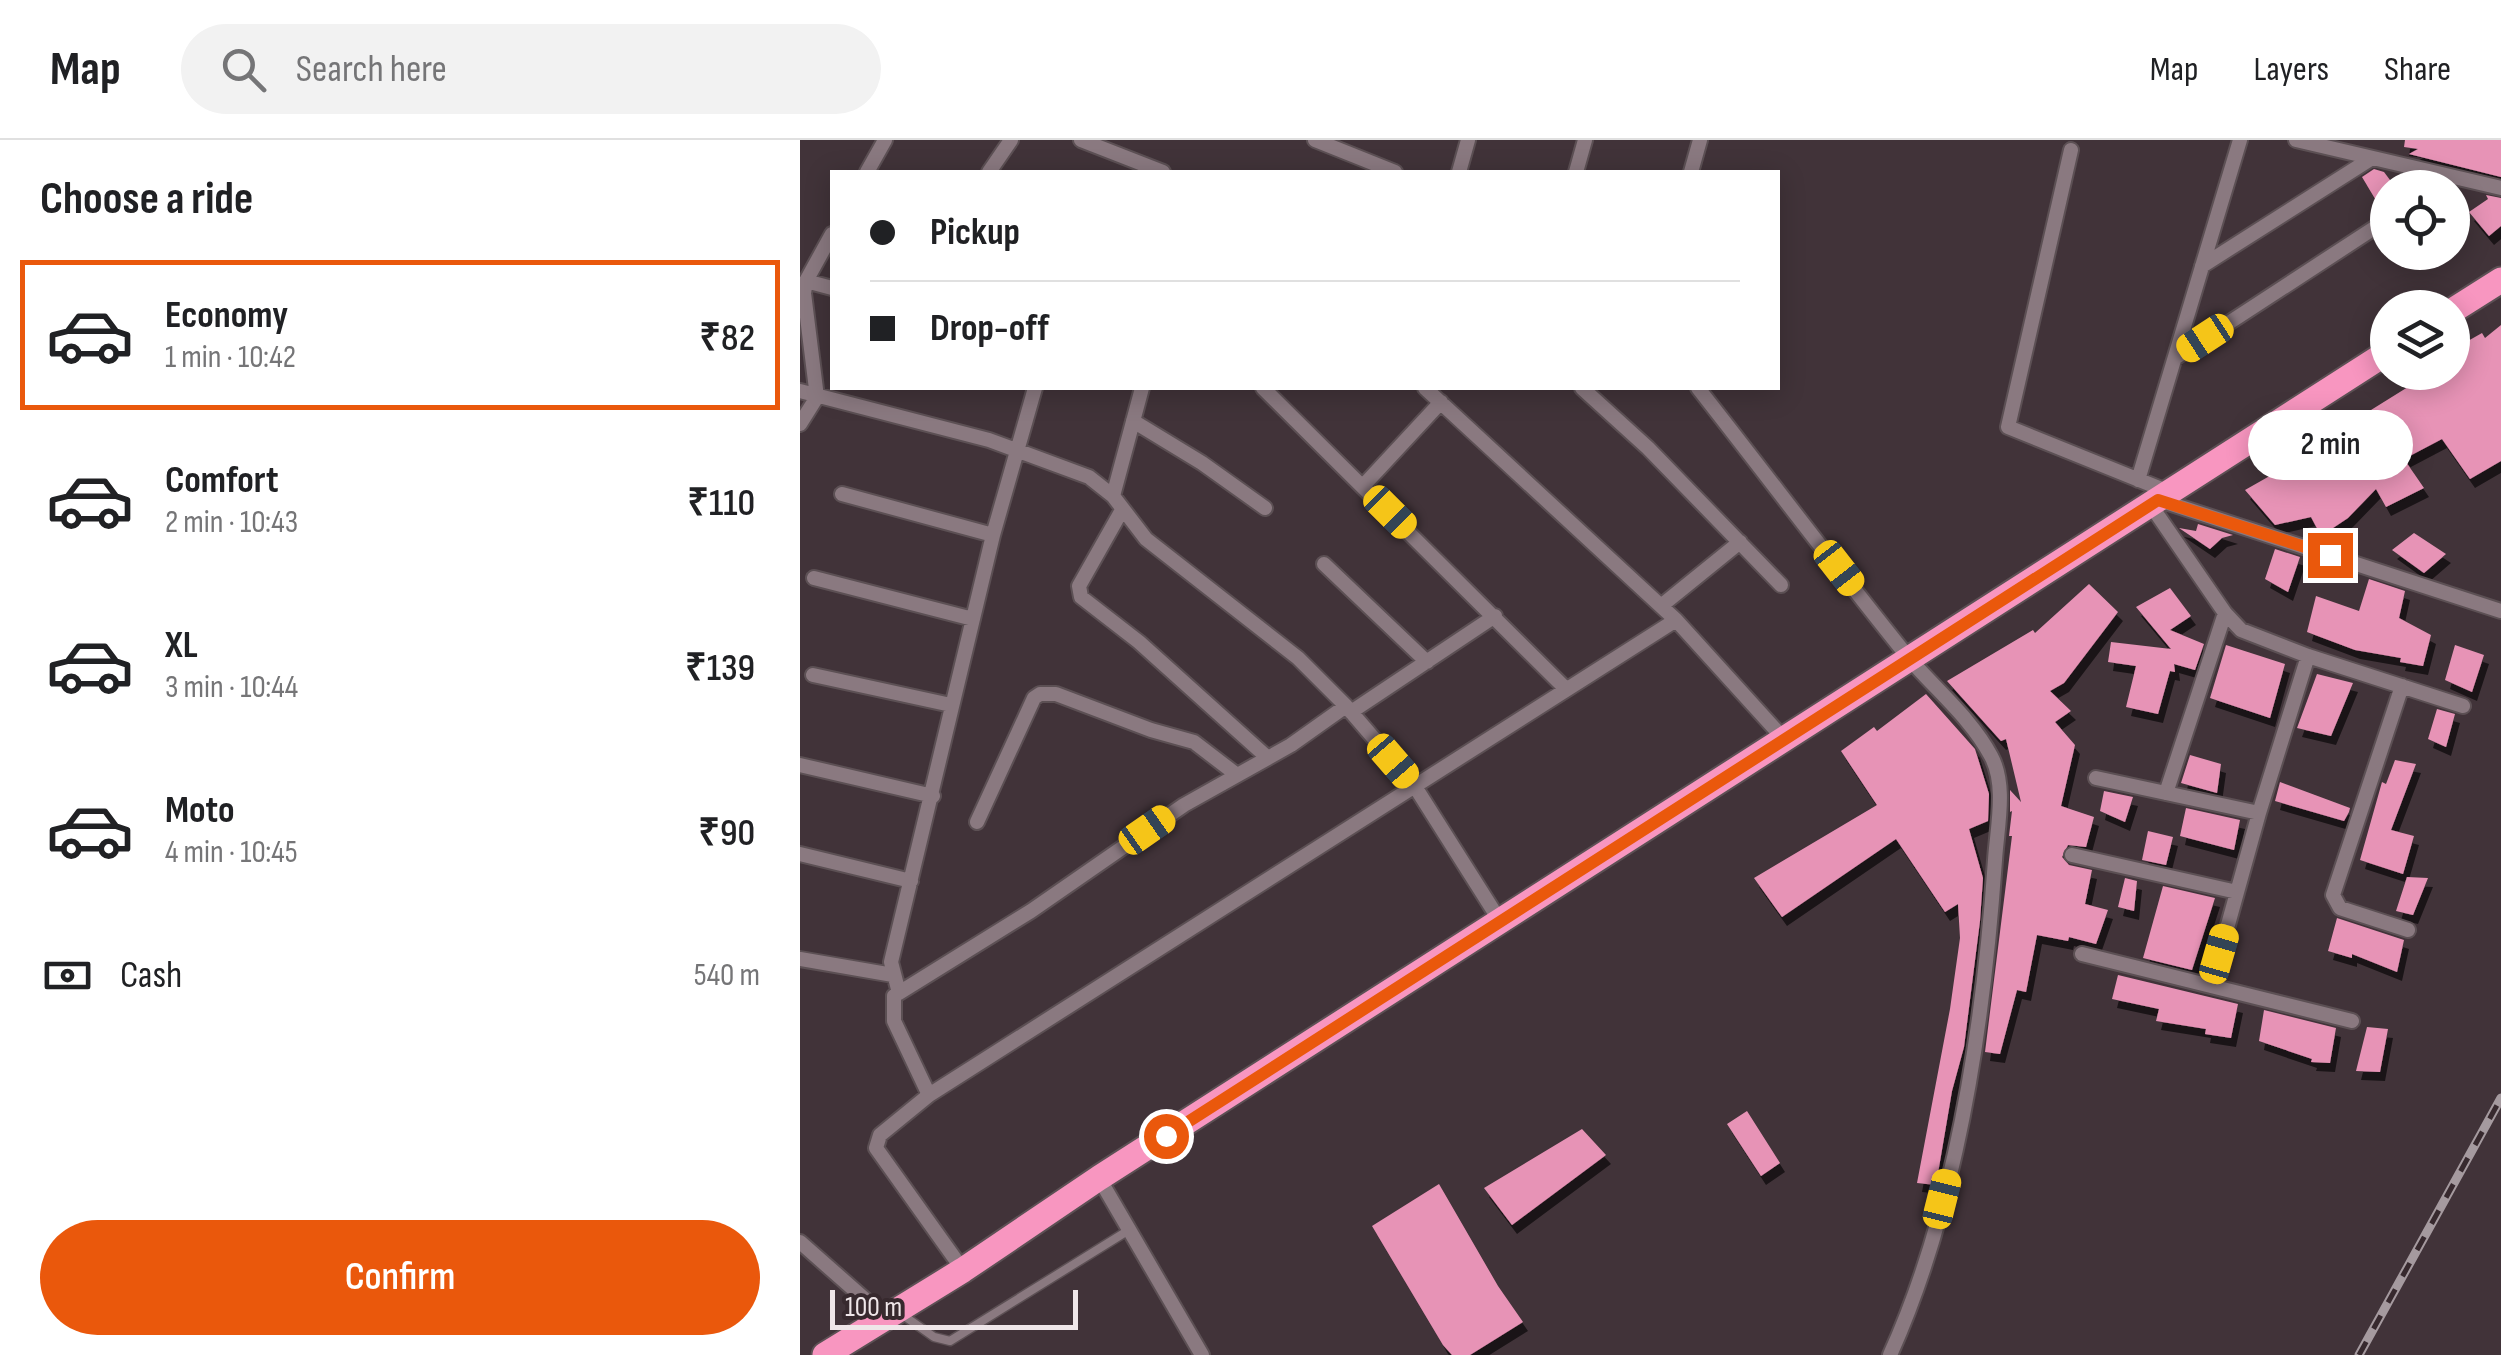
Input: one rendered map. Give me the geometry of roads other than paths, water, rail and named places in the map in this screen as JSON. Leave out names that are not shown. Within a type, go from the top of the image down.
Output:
[{"type":"highway","points":[[2470,300],[2500,284]]},
{"type":"highway","points":[[825,1355],[2370,364]]},
{"type":"street","points":[[868,170],[886,140]]},
{"type":"street","points":[[990,170],[1011,140]]},
{"type":"street","points":[[1081,140],[1134,168]]},
{"type":"street","points":[[1316,140],[1390,170]]},
{"type":"street","points":[[1460,170],[1468,140]]},
{"type":"street","points":[[1576,170],[1584,140]]},
{"type":"street","points":[[1692,170],[1700,140]]},
{"type":"street","points":[[2138,480],[2240,140]]},
{"type":"street","points":[[2296,140],[2425,170]]},
{"type":"street","points":[[2071,150],[2008,428],[2138,480],[2159,499],[2226,613],[2251,636],[2464,706]]},
{"type":"street","points":[[2202,266],[2372,158]]},
{"type":"street","points":[[2470,180],[2501,188]]},
{"type":"street","points":[[2174,358],[2370,231]]},
{"type":"street","points":[[800,424],[817,397],[803,303],[806,281],[830,238]]},
{"type":"street","points":[[806,281],[830,287]]},
{"type":"street","points":[[900,993],[891,962],[993,535],[1035,390]]},
{"type":"street","points":[[1113,496],[1141,390]]},
{"type":"street","points":[[1265,390],[1566,689]]},
{"type":"street","points":[[1427,390],[1676,620],[1784,740]]},
{"type":"street","points":[[1584,390],[1648,448],[1781,585]]},
{"type":"street","points":[[1700,390],[1910,659],[1975,733],[1992,758],[2000,786],[1988,953],[1958,1134],[1926,1264],[1890,1355]]},
{"type":"street","points":[[800,391],[989,440],[1090,477],[1113,496],[1146,538],[1298,658],[1348,709],[1414,785],[1500,922]]},
{"type":"street","points":[[1363,486],[1441,402]]},
{"type":"street","points":[[1133,421],[1265,508]]},
{"type":"street","points":[[842,494],[993,535]]},
{"type":"street","points":[[2159,499],[2501,611]]},
{"type":"street","points":[[1122,510],[1079,586],[1081,597],[1139,642],[1268,758]]},
{"type":"street","points":[[1661,606],[1740,542]]},
{"type":"street","points":[[1324,564],[1427,662]]},
{"type":"street","points":[[814,578],[973,619]]},
{"type":"street","points":[[2166,793],[2226,613]]},
{"type":"street","points":[[929,1095],[894,1020],[894,996],[1031,911],[1184,805],[1427,662],[1495,616]]},
{"type":"street","points":[[963,1270],[876,1148],[880,1135],[929,1095],[1676,620]]},
{"type":"street","points":[[2210,986],[2258,812],[2308,656]]},
{"type":"street","points":[[813,675],[951,705]]},
{"type":"street","points":[[2402,686],[2333,895],[2340,908],[2408,930]]},
{"type":"street","points":[[977,822],[1034,698],[1040,694],[1056,694],[1194,742],[1237,775]]},
{"type":"street","points":[[800,766],[933,796]]},
{"type":"street","points":[[2096,778],[2258,812]]},
{"type":"street","points":[[800,854],[911,881]]},
{"type":"street","points":[[2072,856],[2237,892]]},
{"type":"street","points":[[2082,954],[2352,1020]]},
{"type":"street","points":[[800,959],[892,975]]},
{"type":"street","points":[[1099,1178],[1202,1355]]},
{"type":"street","points":[[800,1242],[890,1314]]},
{"type":"lane","points":[[890,1314],[940,1340],[950,1340],[1130,1230]]},
{"type":"railway","points":[[2359,1355],[2501,1098]]}]
